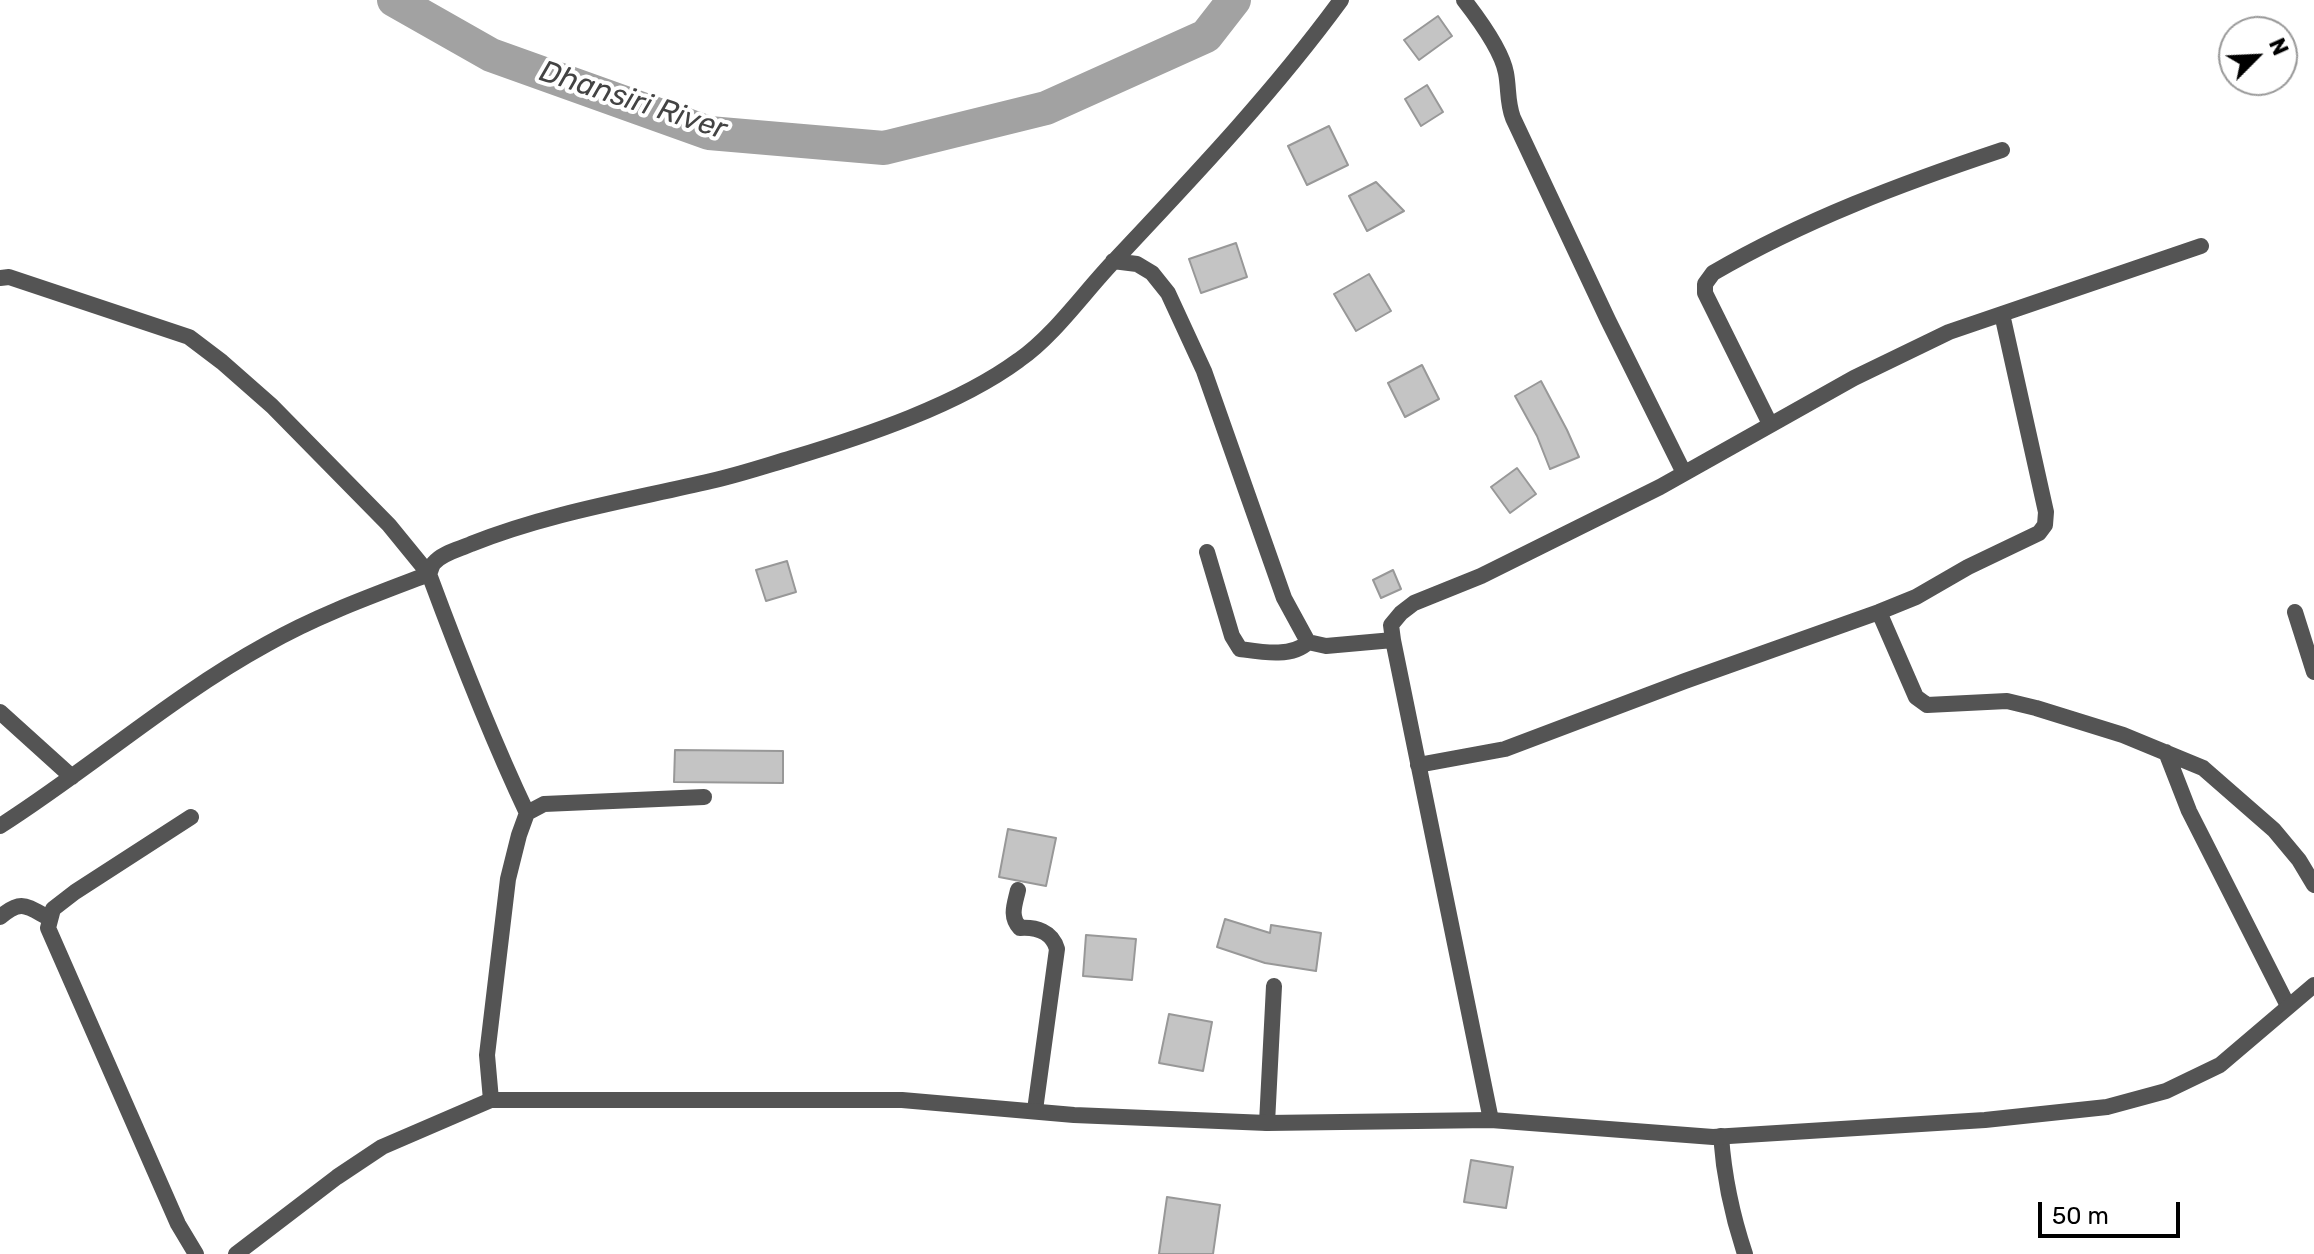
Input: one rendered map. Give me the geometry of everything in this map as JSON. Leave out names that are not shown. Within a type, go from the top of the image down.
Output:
[{"type":"street","points":[[0,826],[139,727],[265,644],[315,619],[429,574],[434,563],[450,553],[552,516],[711,481],[847,441],[963,392],[1017,362],[1042,342],[1113,261],[1201,170],[1278,82],[1341,0]]},
{"type":"street","points":[[1464,0],[1501,59],[1513,118],[1684,473]]},
{"type":"street","points":[[1770,424],[1705,293],[1705,284],[1713,273],[1901,183],[2002,150]]},
{"type":"street","points":[[1491,1120],[1391,625],[1414,603],[1481,576],[1684,473],[1770,424],[1949,332],[2201,246]]},
{"type":"street","points":[[1113,261],[1137,264],[1152,273],[1168,293],[1204,371],[1284,598],[1308,642],[1326,646],[1393,640]]},
{"type":"street","points":[[0,278],[9,277],[189,337],[272,406],[389,525],[429,574],[494,743],[527,813]]},
{"type":"street","points":[[1418,765],[1505,749],[1879,612],[1916,597],[1968,567],[2039,533],[2045,525],[2046,512],[2002,314]]},
{"type":"street","points":[[1207,552],[1232,636],[1240,649],[1291,652],[1308,642]]},
{"type":"street","points":[[1879,612],[1916,697],[1927,705],[2007,701],[2098,727],[2203,768],[2246,803],[2299,860],[2314,885]]},
{"type":"street","points":[[2295,612],[2314,672]]},
{"type":"street","points":[[0,712],[72,777]]},
{"type":"street","points":[[2166,752],[2189,811],[2288,1006]]},
{"type":"street","points":[[491,1100],[487,1055],[508,879],[527,813],[544,804],[704,797]]},
{"type":"street","points":[[191,817],[53,909],[48,928],[166,1200],[196,1254]]},
{"type":"street","points":[[1018,890],[1012,915],[1014,922],[1020,928],[1049,934],[1055,940],[1057,949],[1035,1110]]},
{"type":"street","points":[[0,917],[15,906],[24,904],[49,918]]},
{"type":"street","points":[[236,1254],[337,1177],[382,1147],[491,1100],[902,1100],[1074,1115],[1267,1123],[1491,1120],[1721,1136],[1985,1120],[2107,1107],[2166,1091],[2220,1065],[2314,985]]},
{"type":"street","points":[[1267,1123],[1274,986]]},
{"type":"street","points":[[1721,1136],[1724,1177],[1745,1254]]},
{"type":"building","points":[[1438,16],[1452,36],[1419,60],[1404,40]]},
{"type":"building","points":[[1427,85],[1443,112],[1421,126],[1405,99]]},
{"type":"building","points":[[1329,126],[1348,165],[1307,185],[1288,146]]},
{"type":"building","points":[[1376,182],[1404,211],[1367,231],[1349,196]]},
{"type":"building","points":[[1236,243],[1247,277],[1201,293],[1189,259]]},
{"type":"building","points":[[1369,274],[1391,311],[1356,331],[1334,294]]},
{"type":"building","points":[[1422,365],[1439,399],[1405,417],[1388,383]]},
{"type":"building","points":[[1541,381],[1579,457],[1550,469],[1537,436],[1515,396]]},
{"type":"building","points":[[1517,468],[1536,494],[1510,513],[1491,487]]},
{"type":"building","points":[[787,561],[796,592],[766,601],[756,570]]},
{"type":"building","points":[[1393,570],[1401,589],[1381,598],[1373,580]]},
{"type":"building","points":[[675,750],[783,751],[783,783],[674,782]]},
{"type":"building","points":[[1008,829],[1056,838],[1046,886],[999,877]]},
{"type":"building","points":[[1225,919],[1270,933],[1271,925],[1321,933],[1316,971],[1265,963],[1217,947]]},
{"type":"building","points":[[1086,935],[1136,939],[1132,980],[1083,976]]},
{"type":"building","points":[[1169,1014],[1212,1022],[1203,1071],[1159,1063]]},
{"type":"building","points":[[1471,1160],[1513,1167],[1506,1208],[1464,1202]]},
{"type":"building","points":[[1167,1197],[1220,1205],[1213,1254],[1159,1254]]},
{"type":"waterway","name":"Dhansiri River","points":[[394,0],[491,55],[709,133],[884,148],[1046,108],[1206,36],[1234,0]]}]
